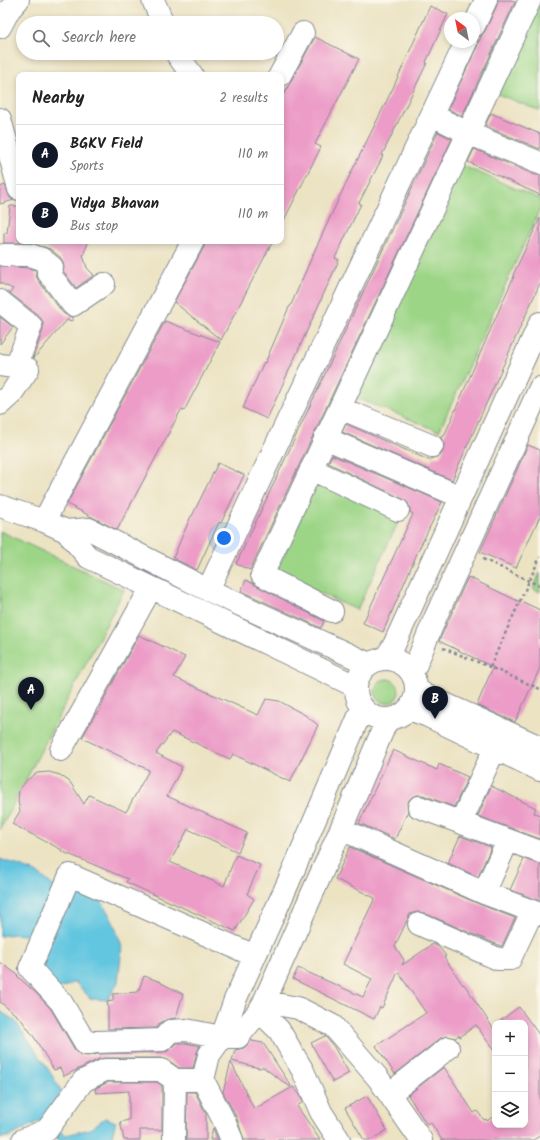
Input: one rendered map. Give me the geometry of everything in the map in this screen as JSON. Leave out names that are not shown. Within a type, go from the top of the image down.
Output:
[{"type":"street","points":[[0,27],[8,10],[18,0]]},
{"type":"street","points":[[153,0],[160,16]]},
{"type":"street","points":[[480,13],[486,0]]},
{"type":"street","points":[[332,611],[262,575],[530,0]]},
{"type":"street","points":[[282,72],[303,33]]},
{"type":"street","points":[[208,590],[463,48]]},
{"type":"street","points":[[181,60],[190,72]]},
{"type":"street","points":[[432,115],[468,133],[540,163]]},
{"type":"street","points":[[0,118],[16,178]]},
{"type":"street","points":[[44,522],[191,244]]},
{"type":"street","points":[[4,254],[30,255],[39,250],[52,267],[48,272],[73,305],[104,284]]},
{"type":"street","points":[[0,301],[30,326],[8,366],[28,369],[11,394],[0,404]]},
{"type":"street","points":[[513,383],[539,391],[419,655],[414,681],[413,702],[403,715],[395,718],[387,720],[371,716],[362,709],[356,696],[355,686],[359,675],[377,662],[394,645],[540,323]]},
{"type":"street","points":[[340,408],[432,446]]},
{"type":"street","points":[[325,438],[461,497]]},
{"type":"street","points":[[311,469],[398,510]]},
{"type":"street","points":[[0,506],[66,531],[90,529],[208,590],[377,662],[394,660],[402,664],[425,695],[540,747]]},
{"type":"street","points":[[66,531],[88,557],[355,686]]},
{"type":"street","points":[[61,750],[150,588]]},
{"type":"street","points":[[415,599],[440,608]]},
{"type":"street","points":[[232,1140],[203,1080],[209,1055],[222,1037],[235,1000],[362,709]]},
{"type":"street","points":[[409,709],[428,716],[540,770]]},
{"type":"street","points":[[255,956],[70,875],[30,968],[61,1002],[86,1044],[96,1042],[162,1040],[170,1031],[186,1030],[222,1037],[238,1037],[262,1007],[341,829],[387,720]]},
{"type":"street","points":[[461,822],[495,748]]},
{"type":"street","points":[[419,807],[540,852]]},
{"type":"street","points":[[341,829],[484,893],[536,913],[510,959],[498,959],[418,924]]},
{"type":"street","points":[[484,893],[508,840]]},
{"type":"street","points":[[262,1007],[279,1030],[303,1071],[322,1112],[339,1140]]},
{"type":"street","points":[[262,1007],[298,1008],[333,1026],[378,1078],[421,1140]]},
{"type":"street","points":[[397,1088],[448,1048]]},
{"type":"street","points":[[23,1140],[47,1130],[83,1081],[105,1070],[161,1070],[175,1080],[203,1080]]},
{"type":"street","points":[[174,1140],[175,1080]]},
{"type":"path","points":[[466,551],[540,586]]},
{"type":"path","points":[[490,667],[540,557]]},
{"type":"path","points":[[436,646],[490,667],[540,689]]},
{"type":"green space","points":[[540,0],[540,111],[495,93]]},
{"type":"green space","points":[[461,165],[540,199],[540,209],[439,431],[354,397]]},
{"type":"green space","points":[[319,477],[401,516],[357,610],[276,573]]},
{"type":"green space","points":[[0,531],[124,590],[0,830]]},
{"type":"green space","points":[[540,573],[540,592],[533,589]]},
{"type":"green space","points":[[387,679],[396,682],[399,691],[396,700],[387,703],[378,700],[375,691],[378,682]]},
{"type":"water","points":[[0,859],[36,872],[57,889],[33,936],[15,934],[0,936]]},
{"type":"water","points":[[75,890],[97,894],[112,919],[122,946],[118,982],[108,1000],[91,999],[75,982],[57,990],[46,981],[40,959]]},
{"type":"water","points":[[0,1011],[15,1021],[62,1092],[43,1119],[11,1136],[0,1138]]},
{"type":"water","points":[[105,1118],[116,1122],[111,1138],[112,1140],[58,1140],[56,1130],[66,1135],[90,1129]]},
{"type":"building","points":[[498,0],[512,0],[515,2],[462,116],[448,109],[477,48],[480,48],[481,36],[485,31]]},
{"type":"building","points":[[430,6],[444,12],[444,23],[426,62],[427,63],[359,203],[361,204],[335,258],[339,260],[267,419],[243,408],[264,362],[265,363],[346,183],[393,88]]},
{"type":"building","points":[[315,37],[359,59],[315,144],[321,147],[284,220],[284,94]]},
{"type":"building","points":[[491,113],[540,134],[540,149],[485,126]]},
{"type":"building","points":[[438,132],[452,139],[250,570],[236,564]]},
{"type":"building","points":[[474,149],[535,175],[540,175],[540,195],[468,162]]},
{"type":"building","points":[[5,185],[10,198],[14,200],[0,204],[0,187]]},
{"type":"building","points":[[10,206],[16,206],[16,243],[4,243],[4,233],[7,233]]},
{"type":"building","points":[[540,218],[540,283],[452,480],[342,432],[346,424],[431,461],[432,458],[440,456],[444,445],[441,438],[444,436],[514,276],[513,275]]},
{"type":"building","points":[[33,244],[88,244],[83,255],[87,268],[94,275],[76,288],[63,271],[63,262],[60,257],[50,249]]},
{"type":"building","points":[[204,244],[271,244],[221,340],[174,302]]},
{"type":"building","points":[[0,266],[36,270],[38,280],[63,313],[73,317],[73,321],[67,320],[34,358],[43,330],[43,322],[39,316],[10,293],[13,289],[0,283]]},
{"type":"building","points":[[0,317],[13,327],[0,344]]},
{"type":"building","points":[[165,321],[220,342],[184,411],[181,410],[117,530],[67,504]]},
{"type":"building","points":[[528,445],[540,450],[540,516],[516,568],[480,552]]},
{"type":"building","points":[[332,455],[442,502],[419,549],[383,632],[363,623],[413,514],[410,512],[408,503],[403,499],[328,463]]},
{"type":"building","points":[[218,463],[244,475],[221,523],[219,522],[197,570],[173,558],[191,516]]},
{"type":"building","points":[[468,577],[540,610],[540,668],[515,722],[477,705],[493,667],[439,641]]},
{"type":"building","points":[[246,580],[324,621],[321,628],[241,591]]},
{"type":"building","points":[[139,635],[185,657],[174,677],[258,715],[266,699],[279,701],[305,715],[318,725],[290,782],[233,754],[230,759],[172,732],[156,753],[182,767],[167,796],[247,833],[238,852],[188,829],[170,862],[224,886],[236,855],[260,865],[247,894],[254,899],[235,931],[126,882],[128,879],[61,851],[62,850],[12,824],[20,811],[18,801],[19,790],[27,780],[37,773],[49,772],[60,775],[70,782],[84,804],[89,795],[126,812],[149,770],[82,738],[96,713],[98,714],[105,697]]},
{"type":"building","points":[[393,750],[437,770],[439,764],[468,777],[454,807],[423,795],[417,795],[411,798],[407,803],[408,811],[395,839],[359,823]]},
{"type":"building","points":[[491,786],[536,808],[534,813],[540,815],[540,839],[478,816]]},
{"type":"building","points":[[460,836],[491,847],[478,877],[448,863]]},
{"type":"building","points":[[350,847],[479,904],[515,918],[501,946],[424,913],[417,912],[410,914],[395,946],[404,960],[402,965],[433,944],[439,947],[446,956],[444,957],[492,1026],[492,1048],[476,1025],[460,1037],[459,1035],[455,1038],[447,1036],[441,1038],[395,1074],[376,1046],[426,1013],[398,972],[382,1008],[380,1007],[374,1019],[293,979],[298,968],[363,997],[372,979],[343,964],[375,898],[335,879]]},
{"type":"building","points":[[524,859],[540,864],[540,901],[510,890]]},
{"type":"building","points":[[0,962],[18,975],[17,976],[51,1009],[75,1050],[81,1055],[88,1056],[97,1054],[162,1052],[168,1051],[176,1043],[185,1043],[200,1046],[193,1068],[179,1068],[168,1060],[161,1058],[105,1058],[99,1059],[64,1076],[60,1068],[54,1070],[34,1037],[20,1018],[0,1002]]},
{"type":"building","points":[[144,976],[161,982],[183,994],[176,1018],[161,1022],[156,1028],[108,1029],[107,1002],[113,1001],[113,994],[138,992]]},
{"type":"building","points":[[519,1007],[540,1036],[540,1136],[533,1140],[442,1140],[431,1123],[427,1125],[408,1095],[444,1067],[474,1113],[477,1111],[484,1120],[486,1119],[487,1121],[492,1117],[492,1128],[528,1128],[528,1020],[501,1020]]},
{"type":"building","points":[[325,1036],[334,1047],[349,1073],[333,1082],[311,1043]]},
{"type":"building","points":[[252,1040],[263,1043],[291,1086],[290,1087],[263,1067],[259,1068],[232,1061],[235,1050],[244,1048]]},
{"type":"building","points":[[231,1062],[254,1109],[293,1087],[300,1095],[303,1102],[297,1106],[320,1140],[244,1140],[236,1116],[223,1092]]},
{"type":"building","points":[[108,1082],[157,1082],[162,1086],[162,1130],[140,1130],[140,1140],[124,1140],[120,1122],[129,1120],[129,1091],[96,1093],[95,1089]]},
{"type":"building","points":[[187,1092],[195,1092],[206,1114],[206,1140],[186,1140]]},
{"type":"building","points":[[367,1096],[387,1130],[371,1140],[364,1140],[345,1108]]},
{"type":"building","points":[[213,1128],[218,1140],[210,1140]]},
{"type":"place","name":"BGKV Field","points":[[31,710]]},
{"type":"place","name":"Vidya Bhavan","points":[[435,719]]}]
